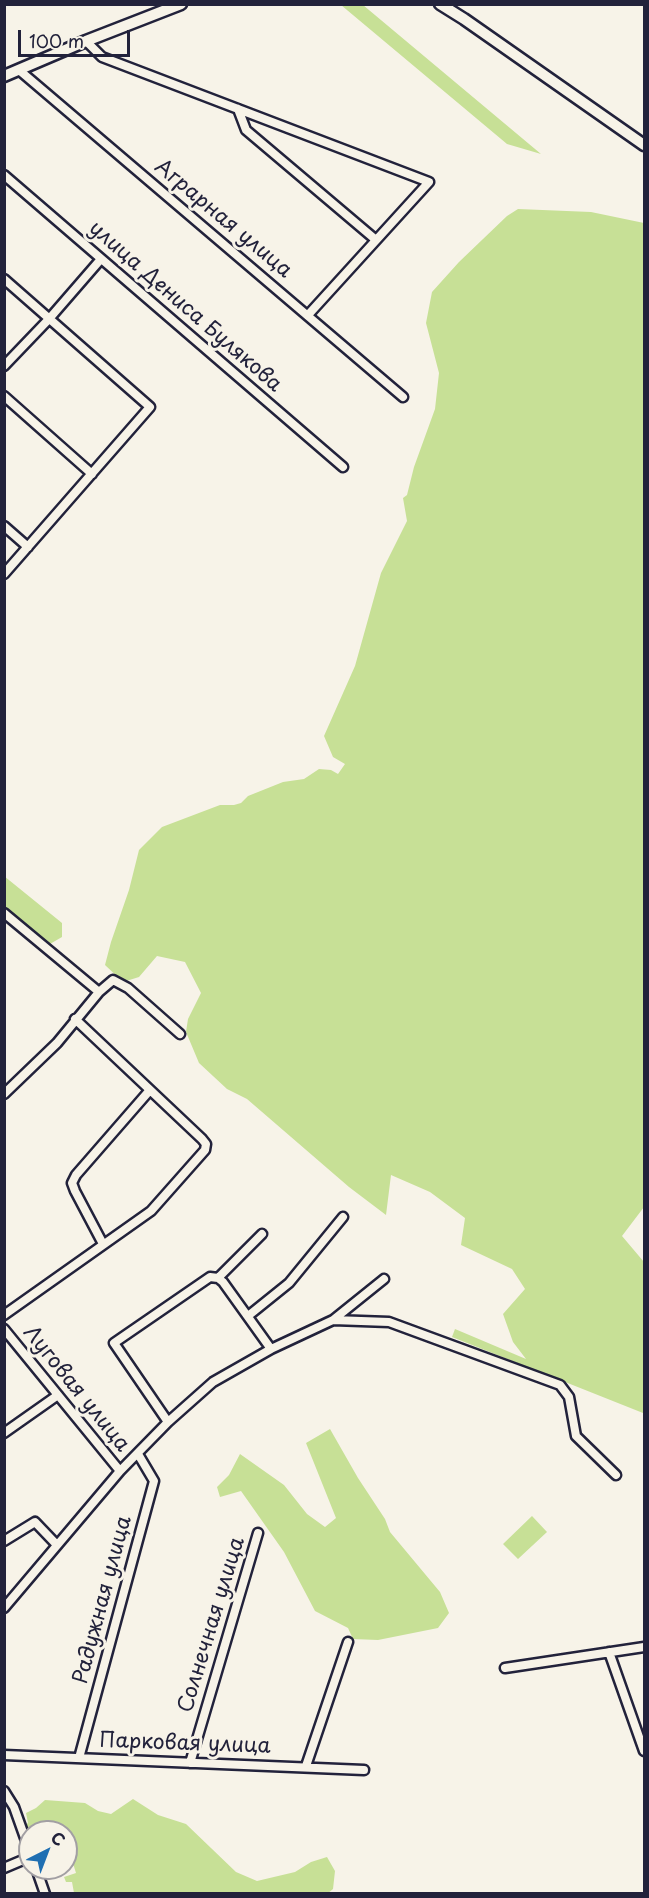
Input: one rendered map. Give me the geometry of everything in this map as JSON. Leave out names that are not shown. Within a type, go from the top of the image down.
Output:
[{"type":"main road","points":[[4,76],[86,40],[181,4]]},
{"type":"main road","points":[[440,4],[645,146]]},
{"type":"street","points":[[86,40],[102,57],[429,182],[308,315]]},
{"type":"street","name":"Аграрная улица","points":[[19,70],[403,397]]},
{"type":"street","points":[[238,109],[246,130],[376,240]]},
{"type":"street","name":"улица Дениса Булякова","points":[[4,175],[343,467]]},
{"type":"street","points":[[4,366],[49,319],[101,258]]},
{"type":"street","points":[[4,279],[150,407],[4,574]]},
{"type":"street","points":[[4,396],[92,474]]},
{"type":"street","points":[[4,526],[28,547]]},
{"type":"street","points":[[4,913],[99,992]]},
{"type":"street","points":[[4,1094],[57,1042],[99,992],[113,980],[128,988],[180,1034]]},
{"type":"street","points":[[4,1315],[151,1211],[205,1150],[206,1144],[202,1139],[75,1019]]},
{"type":"street","points":[[103,1244],[72,1183],[76,1175],[150,1090]]},
{"type":"street","points":[[248,1316],[290,1283],[343,1216]]},
{"type":"street","points":[[218,1278],[262,1234]]},
{"type":"street","points":[[168,1422],[114,1343],[210,1277],[218,1278],[223,1282],[271,1348]]},
{"type":"street","points":[[4,1608],[120,1471],[168,1422],[213,1382],[271,1348],[333,1320],[384,1279]]},
{"type":"street","points":[[333,1320],[389,1322],[560,1385],[568,1397],[576,1436],[616,1475]]},
{"type":"street","name":"Луговая улица","points":[[4,1329],[120,1471]]},
{"type":"street","points":[[4,1433],[58,1395]]},
{"type":"street","name":"Радужная улица","points":[[79,1758],[154,1481],[138,1454]]},
{"type":"street","points":[[4,1541],[36,1522],[57,1545]]},
{"type":"street","name":"Солнечная улица","points":[[190,1763],[258,1533]]},
{"type":"street","points":[[306,1766],[348,1642]]},
{"type":"street","points":[[505,1668],[645,1647]]},
{"type":"street","points":[[609,1652],[645,1751]]},
{"type":"street","name":"Парковая улица","points":[[4,1755],[364,1770]]},
{"type":"street","points":[[4,1791],[19,1820]]},
{"type":"street","points":[[4,1868],[18,1862]]},
{"type":"green space","points":[[341,5],[363,5],[541,154],[507,144]]},
{"type":"green space","points":[[518,209],[591,212],[644,223],[644,1207],[622,1236],[644,1262],[643,1413],[452,1337],[455,1329],[526,1359],[513,1342],[503,1314],[525,1289],[512,1269],[461,1245],[465,1218],[430,1192],[391,1175],[386,1215],[349,1187],[247,1099],[227,1089],[199,1063],[186,1032],[188,1019],[201,993],[185,962],[157,956],[139,977],[123,982],[105,965],[139,850],[162,827],[220,805],[241,803],[248,796],[283,782],[304,779],[319,769],[331,770],[338,774],[345,764],[333,757],[324,736],[355,666],[381,573],[407,521],[403,498],[407,495],[414,467],[435,409],[439,373],[426,323],[432,292],[459,262],[507,216]]},
{"type":"green space","points":[[4,876],[62,923],[62,937],[43,948],[5,918]]},
{"type":"green space","points":[[330,1429],[385,1519],[390,1532],[440,1592],[449,1613],[438,1628],[378,1640],[353,1639],[348,1628],[315,1611],[284,1552],[241,1491],[220,1497],[217,1487],[229,1475],[240,1454],[284,1485],[307,1514],[325,1527],[336,1518],[306,1443]]},
{"type":"green space","points":[[532,1516],[547,1532],[518,1559],[503,1544]]},
{"type":"green space","points":[[133,1799],[158,1815],[186,1824],[236,1872],[257,1881],[295,1872],[311,1862],[327,1857],[335,1871],[333,1889],[327,1894],[74,1893],[72,1882],[65,1880],[78,1880],[78,1820],[27,1820],[26,1813],[45,1800],[85,1803],[98,1811],[111,1814]]}]
